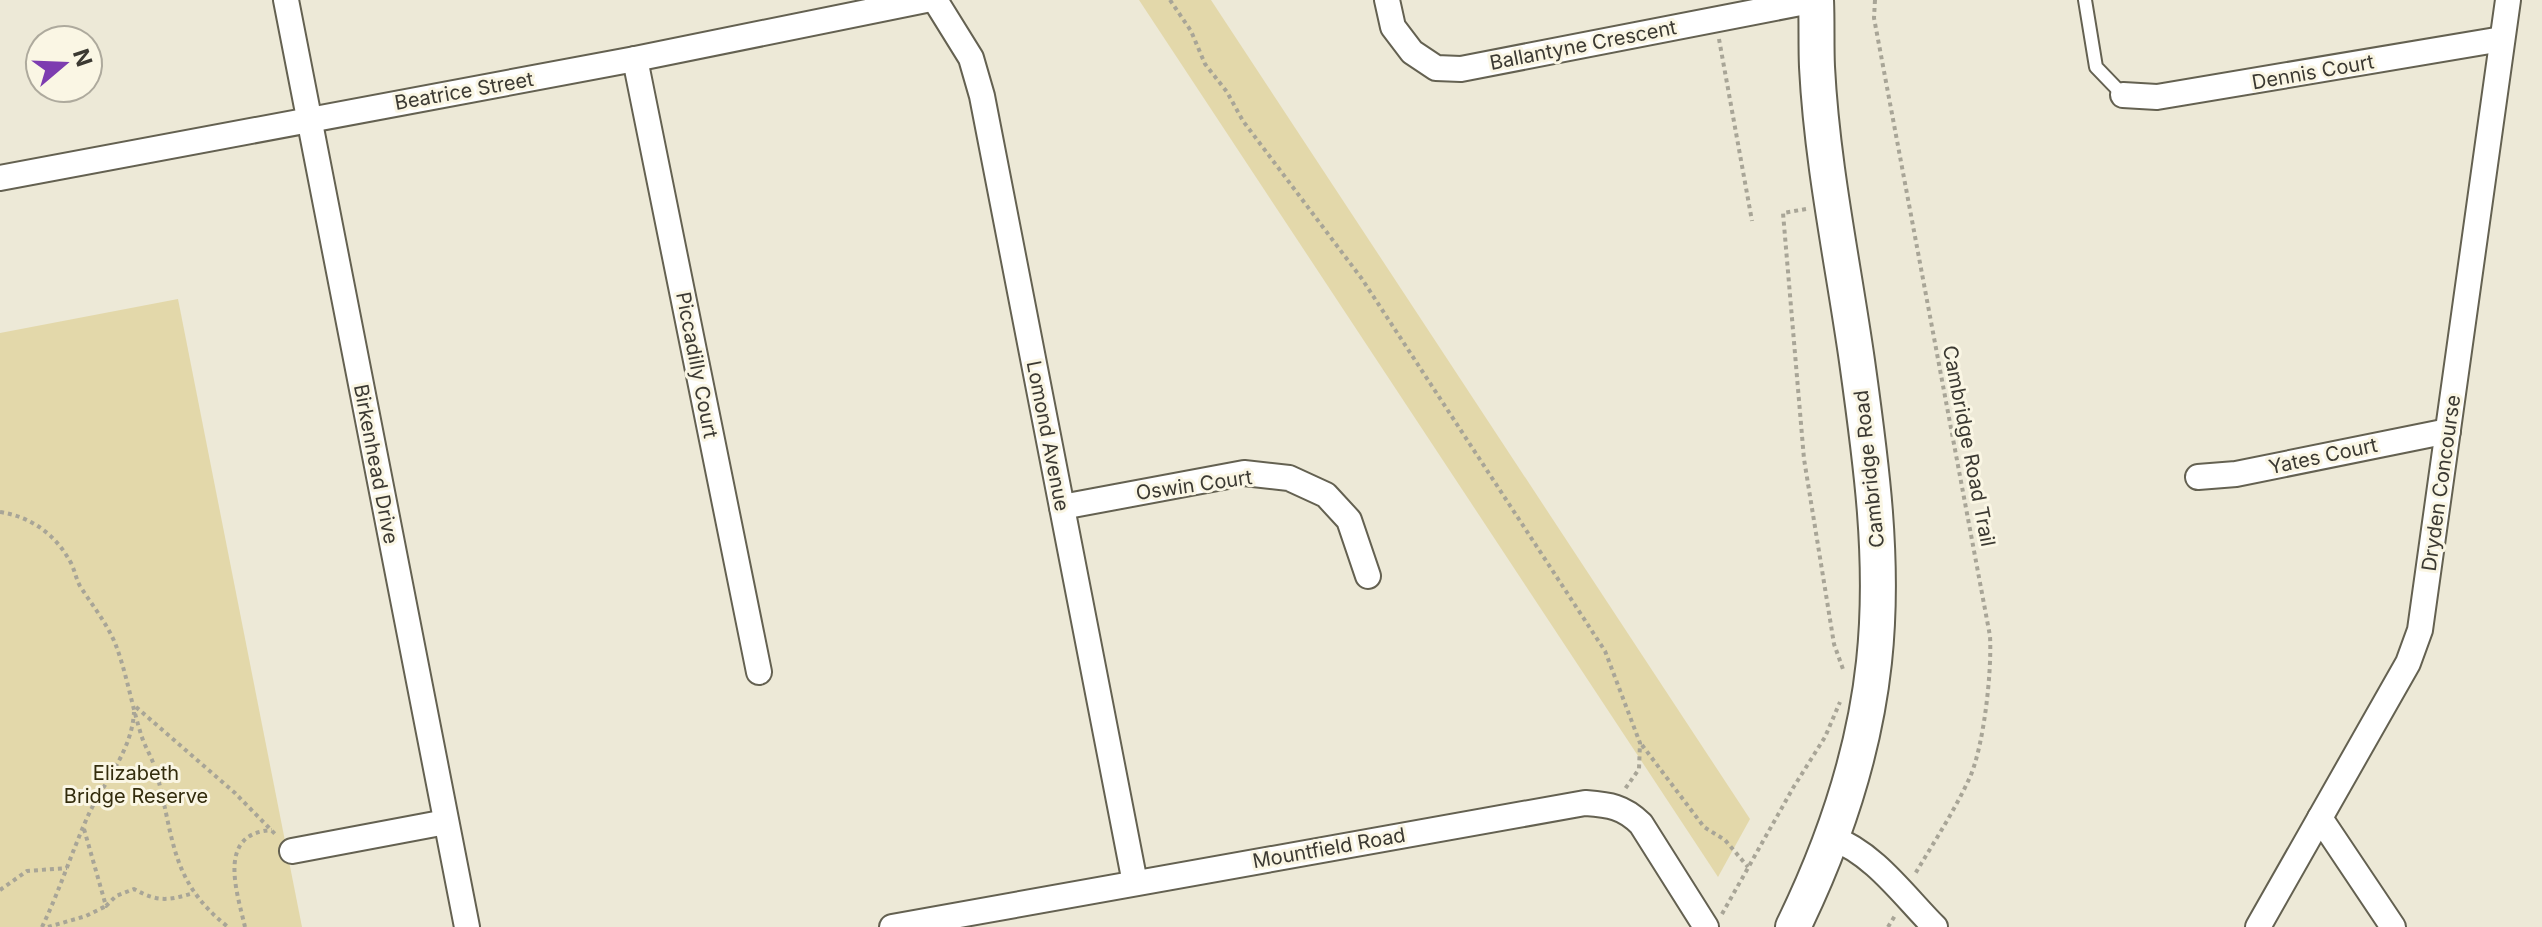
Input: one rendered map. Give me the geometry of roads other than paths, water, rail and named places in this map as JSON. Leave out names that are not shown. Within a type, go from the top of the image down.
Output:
[{"type":"main road","name":"Cambridge Road","points":[[1793,927],[1820,873],[1858,754],[1875,660],[1878,539],[1873,474],[1817,67],[1816,0]]},
{"type":"street","name":"Birkenhead Drive","points":[[286,0],[467,927]]},
{"type":"street","name":"Beatrice Street","points":[[0,178],[635,59],[926,0]]},
{"type":"street","name":"Lomond Avenue","points":[[935,0],[971,58],[982,96],[1135,883]]},
{"type":"street","name":"Ballantyne Crescent","points":[[1387,0],[1393,27],[1412,52],[1436,68],[1461,69],[1816,0]]},
{"type":"street","name":"Dryden Concourse","points":[[2258,927],[2415,648],[2424,609],[2508,0]]},
{"type":"street","name":"Dennis Court","points":[[2123,95],[2157,97],[2502,39]]},
{"type":"street","name":"Piccadilly Court","points":[[635,59],[759,672]]},
{"type":"street","name":"Yates Court","points":[[2198,477],[2236,474],[2448,431]]},
{"type":"street","name":"Oswin Court","points":[[1062,507],[1244,473],[1289,478],[1326,495],[1349,520],[1368,576]]},
{"type":"street","name":"Mountfield Road","points":[[892,927],[1585,803],[1615,805],[1629,812],[1714,921]]},
{"type":"street","points":[[2320,818],[2393,927]]},
{"type":"street","points":[[292,851],[446,822]]},
{"type":"street","points":[[1832,838],[1868,859],[1935,927]]},
{"type":"lane","points":[[2085,0],[2096,67],[2123,95]]},
{"type":"park label","name":"Elizabeth Bridge Reserve","points":[[136,784]]}]
